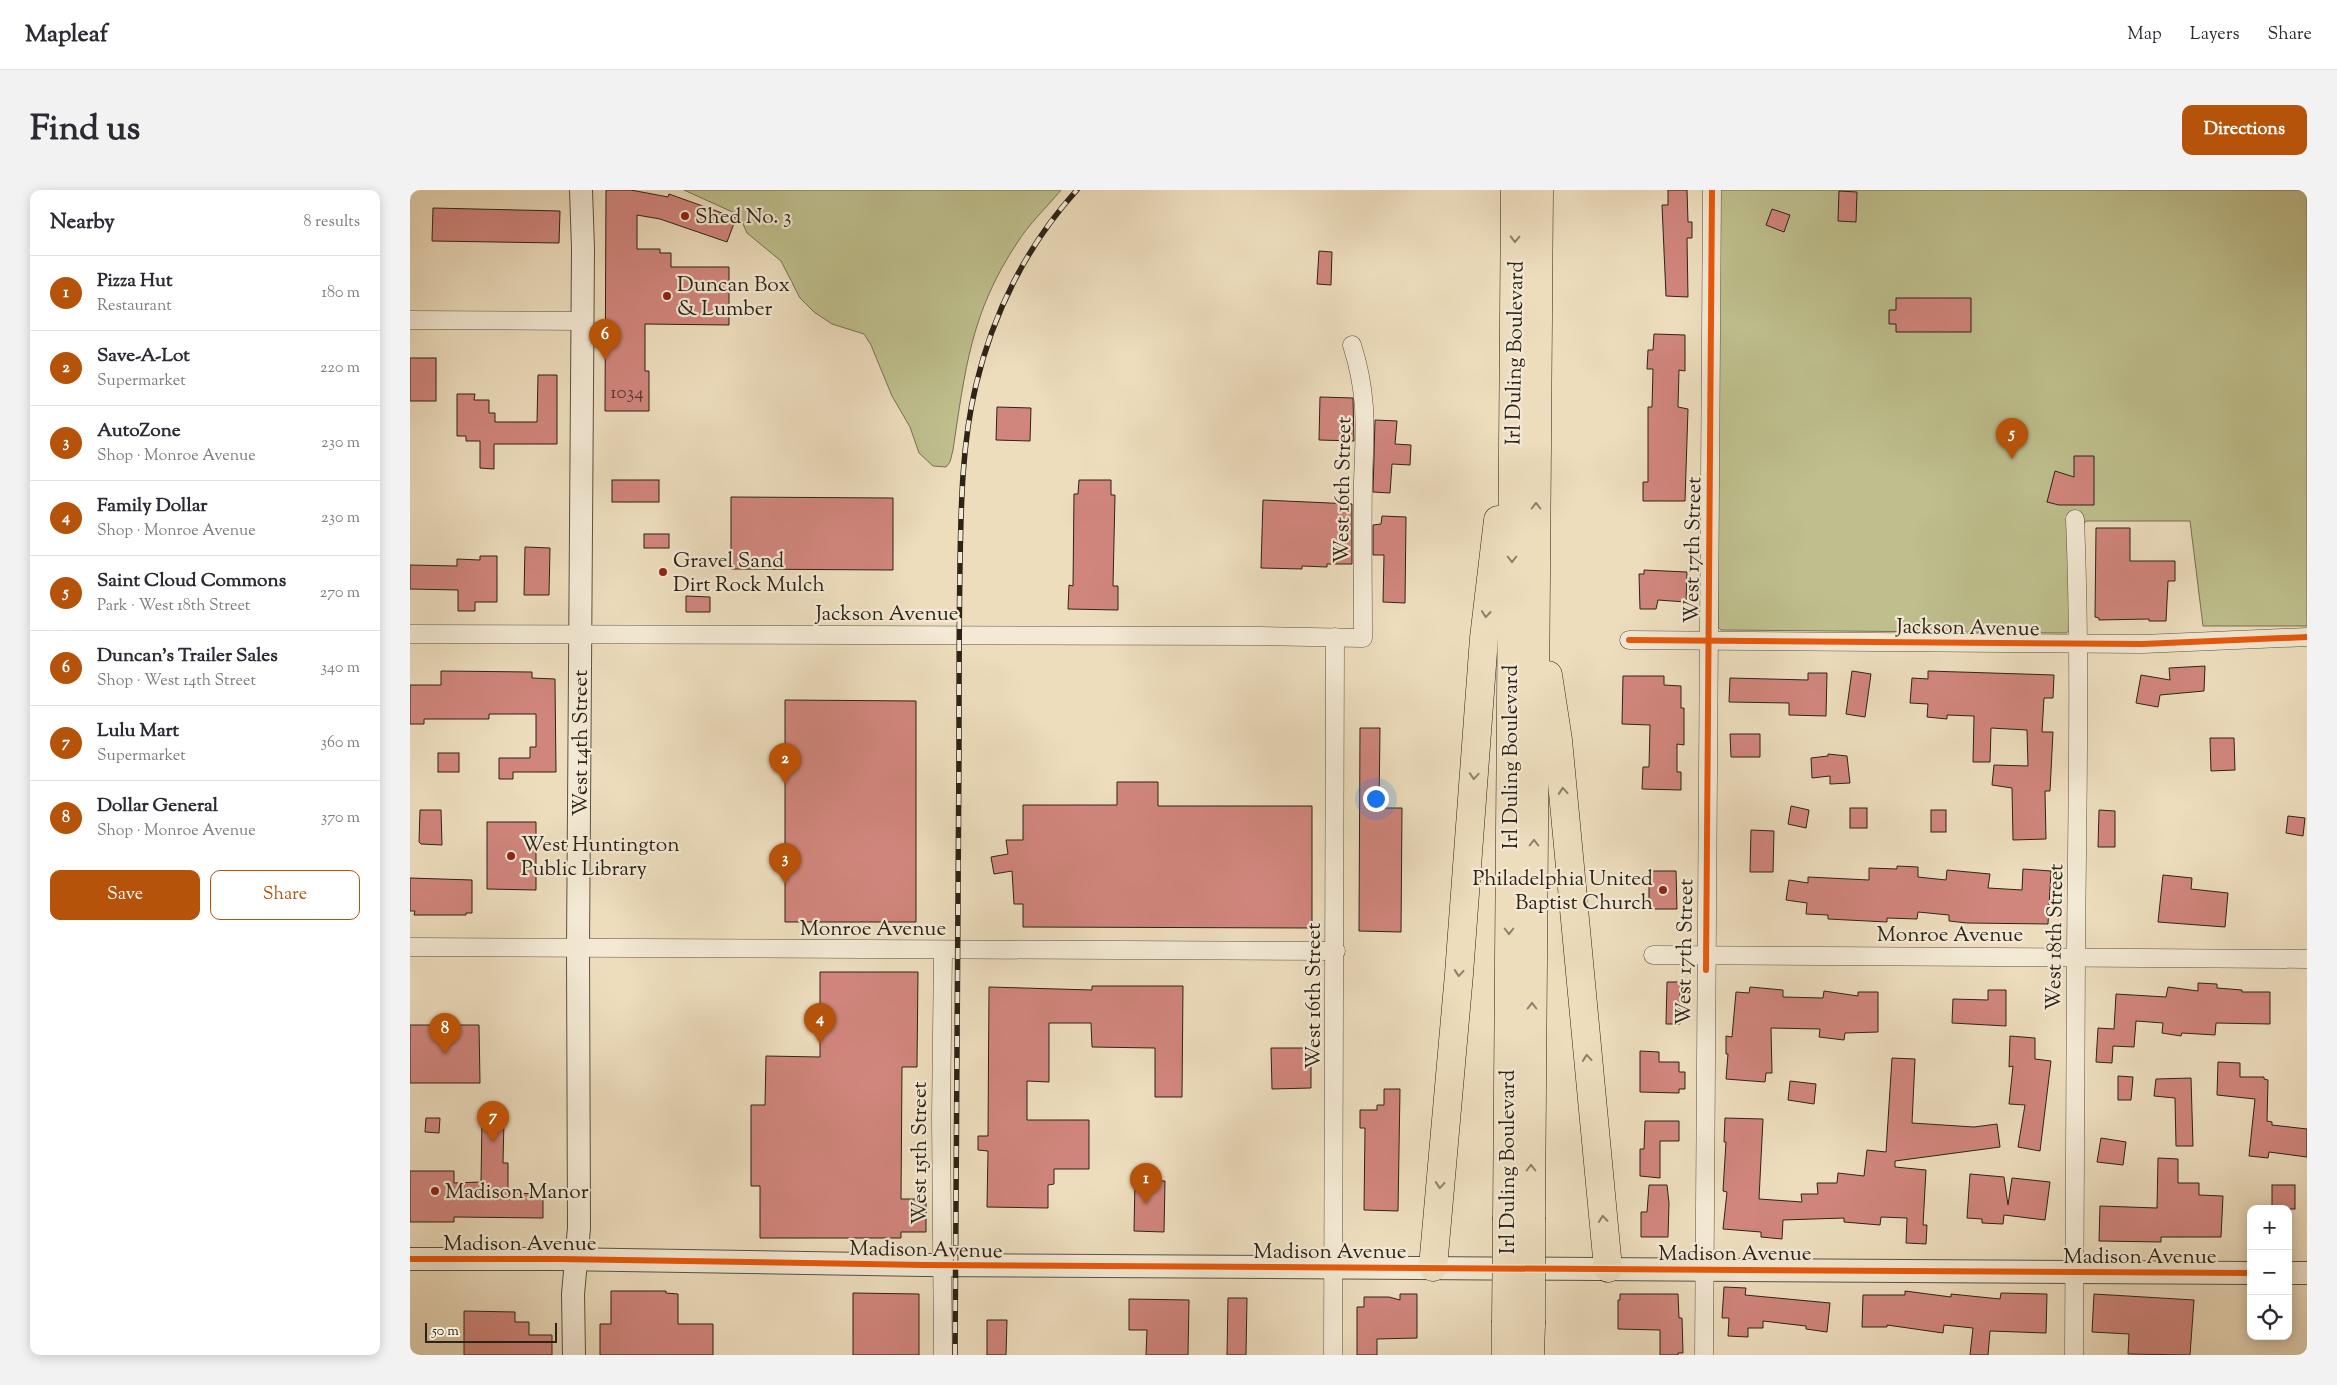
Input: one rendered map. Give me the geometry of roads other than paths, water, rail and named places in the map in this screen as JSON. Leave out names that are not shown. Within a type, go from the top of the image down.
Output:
[{"type":"highway","name":"Irl Duling Boulevard","points":[[1506,1355],[1518,1324],[1519,1217],[1513,410],[1515,190]]},
{"type":"highway","name":"Irl Duling Boulevard","points":[[1519,1217],[1536,604],[1539,190]]},
{"type":"highway","points":[[1433,1267],[1459,974],[1484,638],[1492,562],[1513,410]]},
{"type":"highway","points":[[1536,604],[1558,740],[1608,1268]]},
{"type":"highway","name":"Irl Duling Boulevard","points":[[1518,1324],[1530,1355]]},
{"type":"street","name":"West 14th Street","points":[[574,1355],[573,1294],[579,1228],[578,948],[582,321],[581,190]]},
{"type":"street","name":"West 17th Street","points":[[1704,1355],[1712,190]]},
{"type":"street","points":[[410,320],[582,321]]},
{"type":"street","name":"West 16th Street","points":[[1352,344],[1363,385],[1366,415],[1363,481],[1363,638]]},
{"type":"street","name":"West 18th Street","points":[[2074,1355],[2076,958],[2079,801],[2079,644],[2075,519]]},
{"type":"street","name":"Jackson Avenue","points":[[410,634],[1363,638]]},
{"type":"street","name":"West 16th Street","points":[[1333,1355],[1336,951],[1335,637]]},
{"type":"street","name":"Jackson Avenue","points":[[1629,640],[2143,644],[2307,637]]},
{"type":"street","name":"Monroe Avenue","points":[[410,947],[943,951],[1336,951]]},
{"type":"street","name":"West 15th Street","points":[[943,951],[941,1117],[943,1355]]},
{"type":"street","name":"Monroe Avenue","points":[[1653,955],[2307,959]]},
{"type":"street","name":"Madison Avenue","points":[[410,1259],[942,1266],[1433,1267],[2247,1273]]},
{"type":"street","points":[[2292,1273],[2307,1273]]},
{"type":"railway","points":[[955,1355],[960,587],[965,451],[976,385],[983,358],[1002,306],[1028,257],[1059,211],[1077,190]]},
{"type":"place","name":"Shed No. 3","points":[[685,216]]},
{"type":"place","name":"Duncan Box & Lumber","points":[[667,296]]},
{"type":"place","name":"Duncan's Trailer Sales","points":[[605,360]]},
{"type":"place","name":"Saint Cloud Commons","points":[[2012,459]]},
{"type":"place","name":"Gravel Sand Dirt Rock Mulch","points":[[663,572]]},
{"type":"place","name":"Save-A-Lot","points":[[785,784]]},
{"type":"place","name":"West Huntington Public Library","points":[[511,856]]},
{"type":"place","name":"AutoZone","points":[[785,884]]},
{"type":"place","name":"Philadelphia United Baptist Church","points":[[1663,890]]},
{"type":"place","name":"Family Dollar","points":[[820,1044]]},
{"type":"place","name":"Dollar General","points":[[445,1054]]},
{"type":"place","name":"Lulu Mart","points":[[493,1142]]},
{"type":"place","name":"Madison Manor","points":[[435,1191]]},
{"type":"place","name":"Pizza Hut","points":[[1146,1204]]}]
